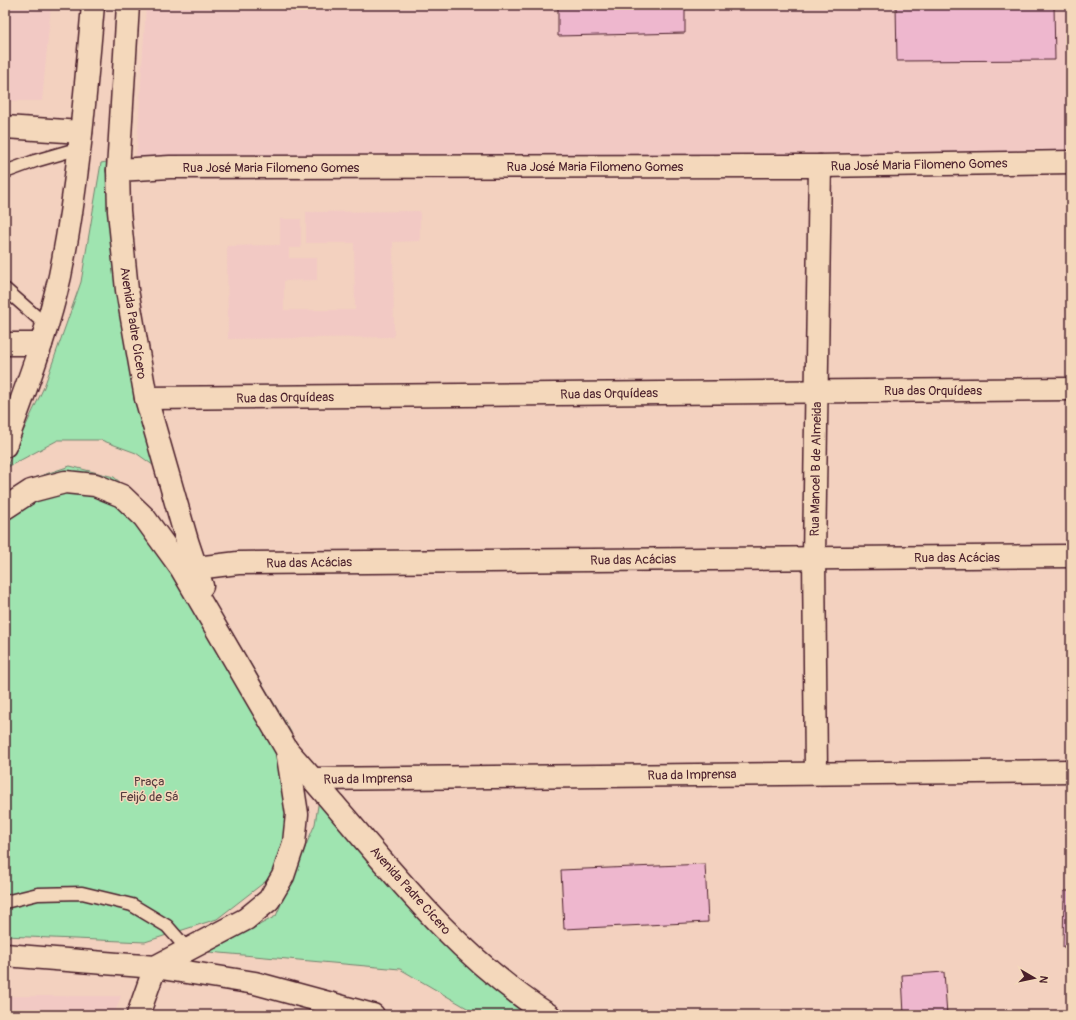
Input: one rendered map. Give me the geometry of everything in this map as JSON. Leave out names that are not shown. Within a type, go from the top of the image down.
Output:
[{"type":"main road","points":[[5,446],[44,335],[59,277],[67,236],[80,140],[93,5]]},
{"type":"main road","name":"Avenida Padre Cícero","points":[[128,5],[118,170],[119,211],[126,290],[146,398],[196,568],[218,630]]},
{"type":"main road","points":[[5,127],[80,140]]},
{"type":"main road","name":"Rua José Maria Filomeno Gomes","points":[[118,170],[170,167],[820,166],[1071,162]]},
{"type":"main road","name":"Rua Manoel B de Almeida","points":[[816,772],[814,557],[820,166]]},
{"type":"main road","points":[[5,344],[44,335]]},
{"type":"main road","name":"Rua das Orquídeas","points":[[146,398],[1071,389]]},
{"type":"main road","points":[[5,508],[31,491],[65,482],[95,485],[122,496],[144,517],[181,568],[287,750],[297,814],[294,843],[283,876],[269,900],[246,919],[155,967],[138,1015]]},
{"type":"main road","name":"Rua das Acácias","points":[[196,568],[238,563],[1071,556]]},
{"type":"main road","name":"Avenida Padre Cícero","points":[[287,750],[420,903],[466,950],[549,1015]]},
{"type":"main road","name":"Rua da Imprensa","points":[[313,779],[816,772],[1071,771]]},
{"type":"main road","points":[[5,955],[155,967],[255,983],[373,1015]]},
{"type":"lane","points":[[5,172],[80,140]]},
{"type":"lane","points":[[5,289],[44,335]]},
{"type":"lane","points":[[5,902],[38,894],[82,893],[132,905],[168,926],[188,950]]},
{"type":"shaded area","points":[[5,5],[51,5],[42,101],[5,101]]},
{"type":"shaded area","points":[[146,5],[1071,5],[1071,151],[136,159]]},
{"type":"shaded area","points":[[420,211],[420,241],[393,242],[394,337],[228,339],[227,246],[280,245],[280,219],[301,219],[301,248],[289,248],[289,258],[317,258],[317,280],[284,281],[284,310],[355,310],[354,243],[306,243],[306,212]]},
{"type":"shaded area","points":[[5,996],[121,996],[114,1015],[5,1015]]},
{"type":"green space","points":[[112,161],[171,478],[136,453],[101,440],[58,440],[6,468],[44,387],[81,282],[101,163]]},
{"type":"green space","name":"Praça Feijó de Sá","points":[[70,466],[114,477],[156,514],[194,568],[291,732],[294,808],[275,874],[217,919],[145,942],[5,936],[5,495],[28,480]]},
{"type":"green space","points":[[320,793],[540,1015],[479,1015],[400,969],[209,952],[276,916],[315,824]]},
{"type":"building","points":[[558,5],[685,5],[685,33],[558,36]]},
{"type":"building","points":[[896,5],[1054,5],[1055,60],[897,61]]},
{"type":"building","points":[[705,864],[708,922],[564,929],[561,870]]},
{"type":"building","points":[[1064,891],[1071,891],[1071,947],[1063,947]]},
{"type":"building","points":[[944,972],[947,1015],[904,1015],[902,975]]}]
